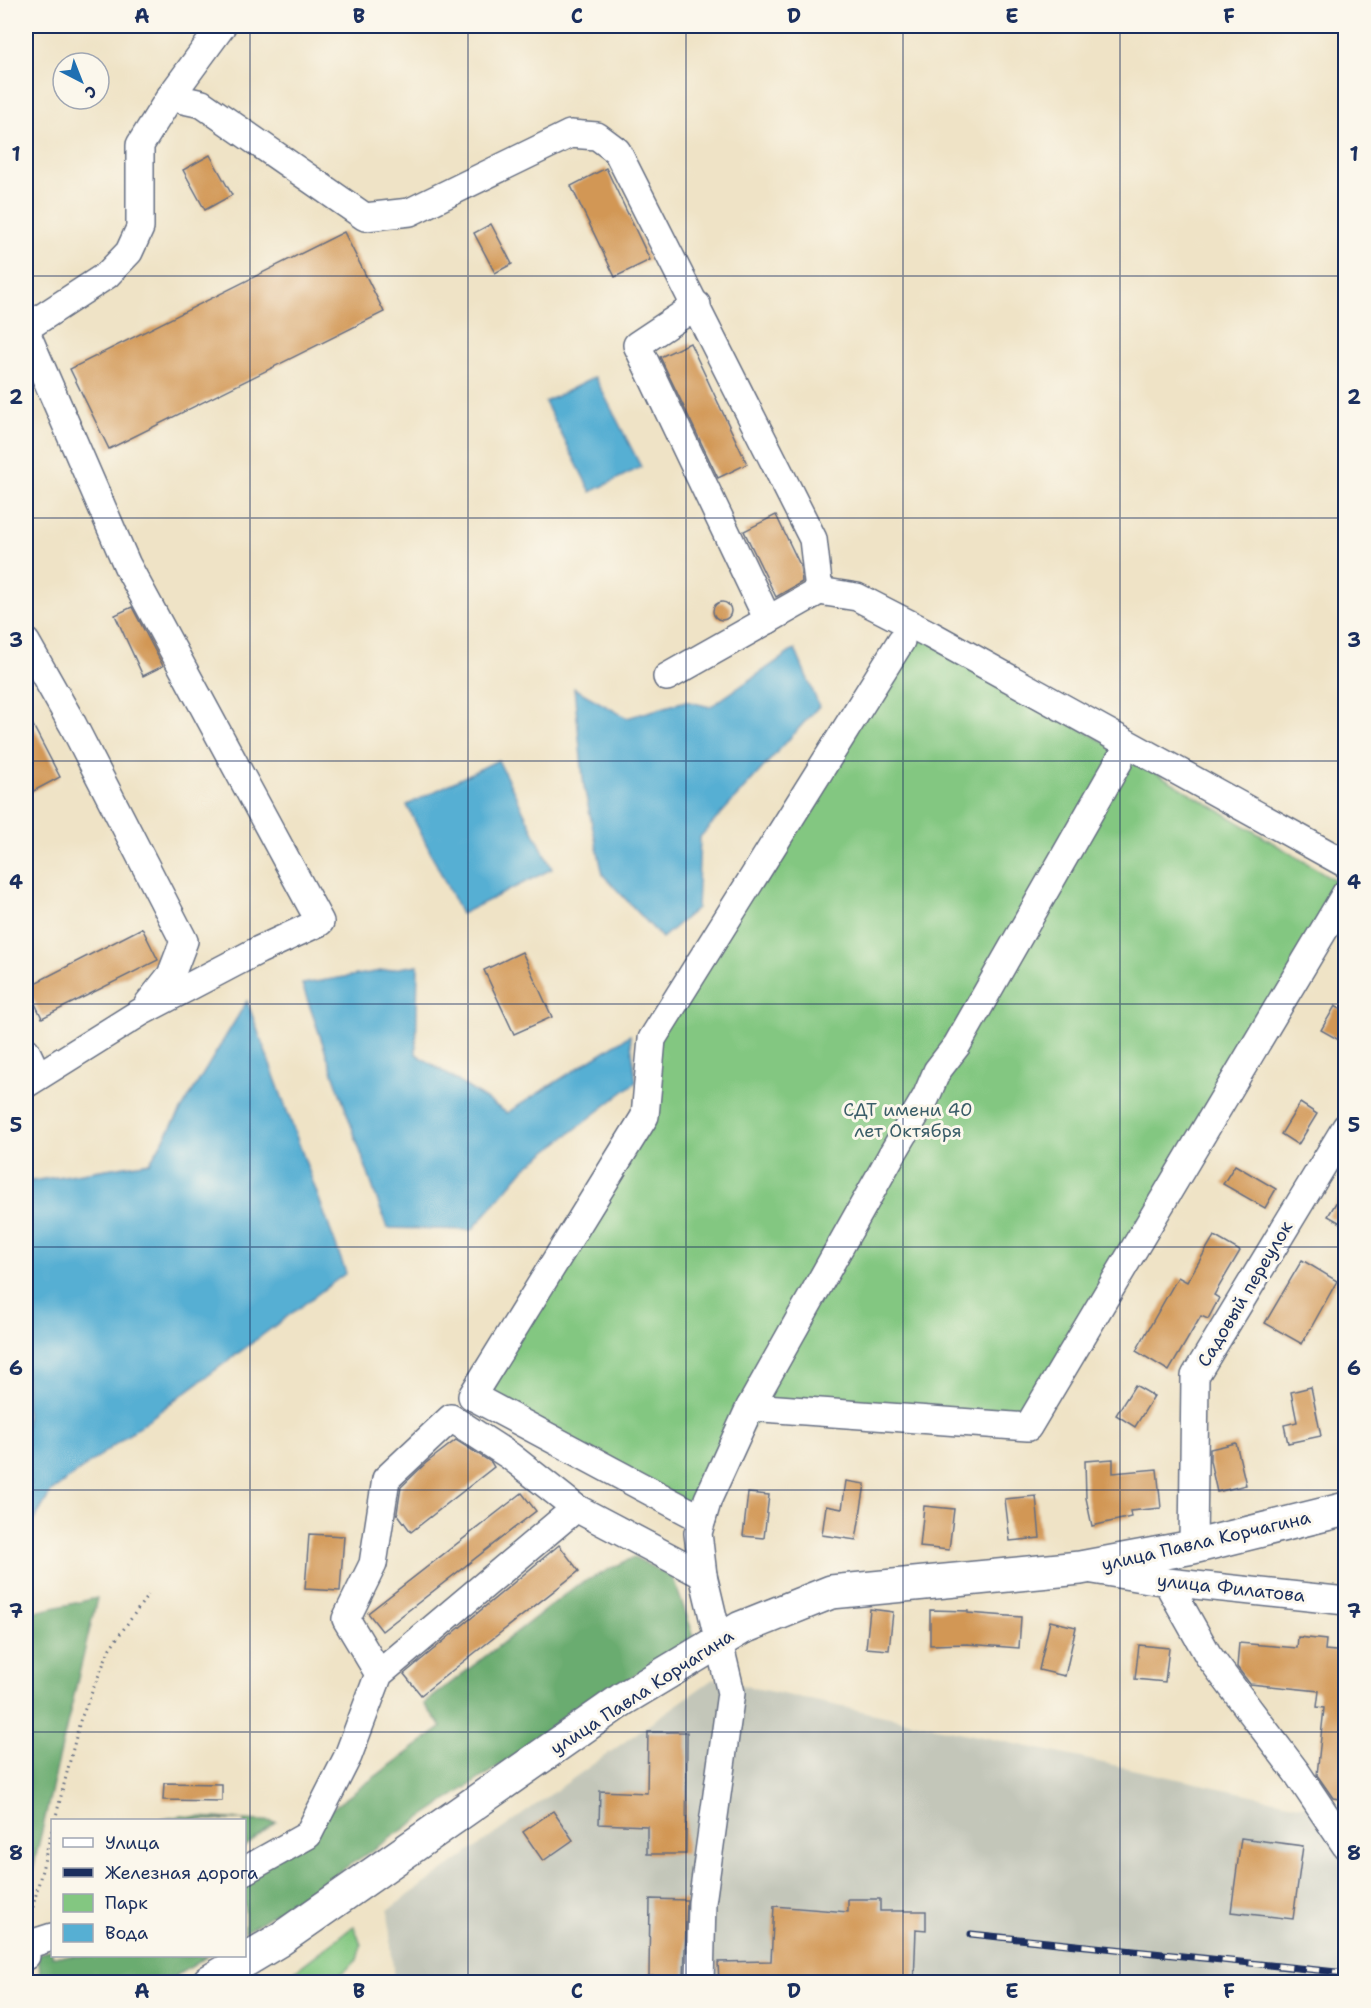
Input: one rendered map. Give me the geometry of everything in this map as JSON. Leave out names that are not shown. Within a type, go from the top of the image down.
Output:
[{"type":"main road","name":"улица Павла Корчагина","points":[[208,1983],[279,1940],[623,1700],[741,1628],[831,1592],[1080,1568],[1189,1548],[1346,1509]]},
{"type":"street","points":[[26,1051],[32,1080],[141,1012],[258,950],[320,922],[127,565],[26,330],[107,275],[129,252],[140,228],[140,145],[170,98],[222,26]]},
{"type":"street","points":[[170,98],[202,104],[365,217],[410,212],[570,134],[597,136],[617,151],[697,305],[813,539],[819,591]]},
{"type":"street","points":[[697,305],[637,345],[768,620]]},
{"type":"street","points":[[667,677],[819,591],[856,597],[931,635],[1346,864]]},
{"type":"street","points":[[702,1519],[472,1396],[645,1116],[652,1039],[901,641]]},
{"type":"street","points":[[26,642],[73,725],[184,941],[171,975],[141,1012]]},
{"type":"street","points":[[700,1983],[702,1903],[731,1693],[703,1575],[698,1533],[708,1499],[750,1407],[926,1097],[937,1071],[957,1045],[1119,761]]},
{"type":"street","points":[[750,1407],[1028,1427],[1346,893]]},
{"type":"street","name":"Садовый переулок","points":[[1177,1583],[1189,1548],[1195,1376],[1346,1127]]},
{"type":"street","points":[[379,1674],[346,1619],[373,1564],[386,1479],[451,1418],[510,1456],[576,1508],[703,1575]]},
{"type":"street","points":[[246,1870],[308,1835],[348,1756],[379,1674],[576,1508]]},
{"type":"street","name":"улица Филатова","points":[[1080,1568],[1177,1583],[1346,1601]]},
{"type":"street","points":[[1177,1583],[1208,1655],[1297,1773],[1346,1846]]},
{"type":"path","points":[[56,1819],[80,1721],[110,1648],[148,1595]]},
{"type":"path","points":[[35,1946],[31,1911],[51,1832]]},
{"type":"shaded area","points":[[713,1679],[1345,1815],[1345,1982],[394,1982],[388,1910]]},
{"type":"green space","name":"СДТ имени 40 лет Октября","points":[[909,629],[1118,750],[1345,886],[1028,1427],[755,1422],[707,1519],[472,1396],[645,1116],[652,1039]]},
{"type":"green space","points":[[634,1557],[673,1578],[694,1636],[246,1931],[246,1873],[442,1727],[424,1704],[576,1586]]},
{"type":"green space","points":[[97,1598],[26,1898],[26,1614]]},
{"type":"green space","points":[[180,1816],[228,1819],[164,1819]]},
{"type":"green space","points":[[246,1820],[276,1822],[246,1846]]},
{"type":"green space","points":[[354,1926],[361,1945],[357,1960],[344,1972],[327,1982],[287,1982],[283,1980]]},
{"type":"green space","points":[[51,1949],[51,1957],[206,1957],[169,1980],[160,1982],[41,1982],[38,1954]]},
{"type":"water","points":[[595,377],[641,467],[591,492],[545,402]]},
{"type":"water","points":[[795,649],[819,706],[700,837],[697,908],[662,938],[603,875],[584,787],[574,688],[627,718],[686,701],[710,707]]},
{"type":"water","points":[[498,760],[552,869],[461,914],[407,805]]},
{"type":"water","points":[[418,965],[416,1054],[507,1113],[630,1035],[636,1082],[524,1169],[472,1230],[387,1228],[302,984]]},
{"type":"water","points":[[247,1001],[346,1273],[51,1492],[26,1534],[26,1182],[150,1162]]},
{"type":"building","points":[[210,155],[232,195],[205,210],[183,170]]},
{"type":"building","points":[[606,168],[650,260],[615,277],[571,186]]},
{"type":"building","points":[[491,224],[512,264],[495,273],[474,233]]},
{"type":"building","points":[[344,232],[384,312],[109,449],[70,369]]},
{"type":"building","points":[[690,343],[747,464],[718,478],[660,357]]},
{"type":"building","points":[[776,515],[800,565],[802,582],[776,597],[744,531]]},
{"type":"building","points":[[722,602],[728,605],[731,611],[728,617],[722,620],[716,617],[713,611],[716,605]]},
{"type":"building","points":[[132,607],[163,666],[143,676],[115,615]]},
{"type":"building","points":[[26,712],[60,777],[26,795]]},
{"type":"building","points":[[142,928],[158,960],[42,1018],[27,987]]},
{"type":"building","points":[[522,952],[552,1017],[514,1034],[484,970]]},
{"type":"building","points":[[1335,1006],[1346,1012],[1346,1044],[1321,1030]]},
{"type":"building","points":[[1300,1103],[1317,1114],[1298,1145],[1281,1134]]},
{"type":"building","points":[[1235,1165],[1276,1189],[1265,1208],[1223,1184]]},
{"type":"building","points":[[1346,1186],[1346,1226],[1328,1216]]},
{"type":"building","points":[[1214,1236],[1240,1251],[1214,1295],[1219,1298],[1208,1319],[1201,1316],[1169,1371],[1136,1351],[1178,1277],[1187,1282]]},
{"type":"building","points":[[1302,1260],[1337,1281],[1302,1344],[1265,1323]]},
{"type":"building","points":[[1135,1385],[1154,1396],[1135,1427],[1116,1415]]},
{"type":"building","points":[[1311,1387],[1321,1436],[1288,1443],[1284,1425],[1297,1422],[1291,1392]]},
{"type":"building","points":[[456,1440],[491,1462],[494,1467],[411,1532],[397,1513],[401,1487],[426,1463]]},
{"type":"building","points":[[1236,1443],[1246,1485],[1217,1492],[1210,1461],[1210,1449]]},
{"type":"building","points":[[1113,1459],[1113,1473],[1157,1469],[1161,1508],[1130,1511],[1131,1517],[1092,1526],[1086,1498],[1085,1461]]},
{"type":"building","points":[[846,1481],[865,1484],[856,1540],[822,1535],[826,1506],[842,1509]]},
{"type":"building","points":[[522,1493],[536,1511],[382,1631],[368,1613]]},
{"type":"building","points":[[748,1493],[769,1495],[764,1538],[743,1536]]},
{"type":"building","points":[[1036,1496],[1040,1538],[1010,1541],[1005,1499]]},
{"type":"building","points":[[924,1506],[954,1509],[949,1550],[920,1547]]},
{"type":"building","points":[[309,1534],[344,1536],[340,1591],[305,1589]]},
{"type":"building","points":[[559,1545],[579,1571],[421,1695],[404,1674]]},
{"type":"building","points":[[870,1609],[893,1612],[889,1650],[866,1648]]},
{"type":"building","points":[[930,1610],[968,1611],[968,1613],[1021,1617],[1019,1648],[967,1644],[930,1645]]},
{"type":"building","points":[[1050,1621],[1076,1627],[1065,1676],[1039,1670]]},
{"type":"building","points":[[1298,1637],[1326,1640],[1325,1650],[1346,1652],[1346,1800],[1333,1798],[1317,1775],[1324,1708],[1317,1707],[1319,1691],[1250,1684],[1237,1667],[1239,1643],[1297,1648]]},
{"type":"building","points":[[1139,1645],[1169,1648],[1165,1682],[1135,1679]]},
{"type":"building","points":[[648,1732],[687,1732],[686,1854],[647,1854],[647,1826],[599,1824],[600,1791],[647,1793]]},
{"type":"building","points":[[164,1783],[222,1784],[222,1801],[163,1800]]},
{"type":"building","points":[[553,1811],[573,1840],[543,1861],[523,1832]]},
{"type":"building","points":[[1241,1838],[1303,1846],[1293,1919],[1231,1912]]},
{"type":"building","points":[[650,1899],[687,1900],[684,1977],[649,1976]]},
{"type":"building","points":[[848,1899],[880,1899],[880,1911],[926,1911],[926,1930],[916,1929],[914,1983],[719,1983],[718,1962],[771,1961],[774,1906],[848,1912]]},
{"type":"railway","points":[[971,1934],[1346,1973]]}]
